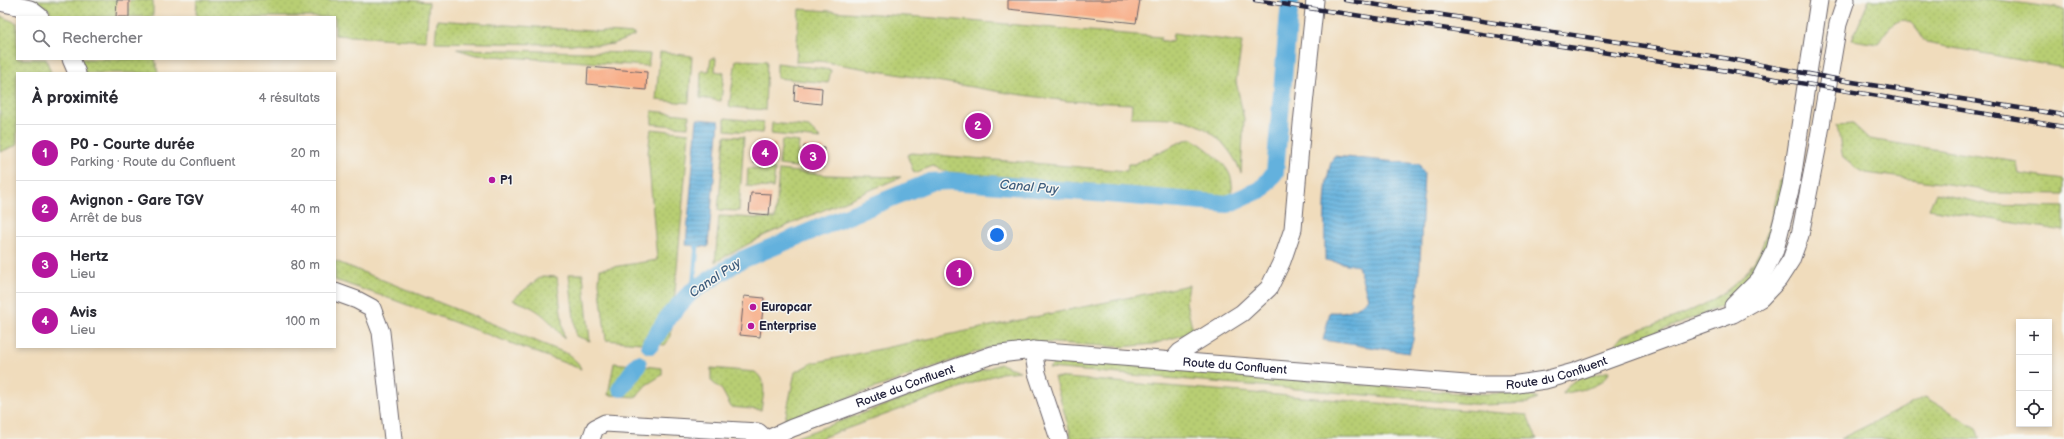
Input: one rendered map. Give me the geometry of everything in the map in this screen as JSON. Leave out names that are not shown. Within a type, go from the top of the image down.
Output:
[{"type":"street","points":[[1172,361],[1180,352],[1242,313],[1269,288],[1282,261],[1293,229],[1315,0]]},
{"type":"street","points":[[1708,324],[1746,295],[1760,279],[1775,250],[1790,186],[1819,0]]},
{"type":"street","points":[[1708,324],[1733,314],[1761,298],[1778,280],[1791,260],[1800,235],[1808,202],[1838,24],[1846,0]]},
{"type":"street","points":[[0,2],[30,9],[39,16]]},
{"type":"street","points":[[71,60],[77,72]]},
{"type":"street","points":[[336,292],[357,300],[372,308],[381,332],[393,439]]},
{"type":"street","name":"Route du Confluent","points":[[770,437],[918,381],[992,355],[1033,350],[1511,385],[1545,380],[1574,372],[1708,324]]},
{"type":"street","points":[[1033,350],[1037,373],[1059,439]]},
{"type":"street","points":[[591,439],[595,428],[606,423],[758,432],[770,437]]},
{"type":"green space","points":[[32,0],[153,0],[153,16],[54,16],[45,6]]},
{"type":"green space","points":[[197,0],[406,0],[429,2],[426,41],[336,35],[336,16],[198,16],[196,14]]},
{"type":"green space","points":[[1869,0],[1998,0],[2064,9],[2064,68],[1926,43],[1911,23],[1906,21],[1900,21],[1890,27],[1878,44],[1852,40]]},
{"type":"green space","points":[[799,9],[922,17],[1161,37],[1159,40],[1172,42],[1173,33],[1242,42],[1236,81],[1244,119],[1241,173],[1233,156],[1227,148],[1213,134],[1204,128],[1180,119],[1131,117],[1132,104],[1067,101],[1001,92],[820,61],[796,62]]},
{"type":"green space","points":[[0,16],[16,23],[16,60],[46,60],[51,72],[16,72],[16,145],[0,152]]},
{"type":"green space","points":[[437,20],[634,34],[634,36],[613,44],[605,45],[435,42]]},
{"type":"green space","points":[[456,49],[650,54],[648,66],[476,55]]},
{"type":"green space","points":[[660,52],[692,56],[689,103],[656,100]]},
{"type":"green space","points":[[711,58],[716,58],[715,71],[724,73],[721,101],[700,98],[701,71],[709,71]]},
{"type":"green space","points":[[79,60],[155,60],[158,72],[85,72]]},
{"type":"green space","points":[[736,60],[767,61],[765,110],[729,107]]},
{"type":"green space","points":[[777,63],[831,70],[828,83],[777,78]]},
{"type":"green space","points":[[652,111],[689,115],[688,127],[652,124]]},
{"type":"green space","points":[[725,118],[764,122],[762,133],[725,130]]},
{"type":"green space","points":[[772,123],[809,127],[821,139],[771,134]]},
{"type":"green space","points":[[1853,124],[1869,139],[2017,162],[2019,174],[2064,180],[2064,194],[1992,193],[1977,188],[1866,173],[1857,169],[1843,158],[1837,125]]},
{"type":"green space","points":[[651,129],[689,133],[671,336],[665,345],[606,340],[599,282],[600,269],[657,260],[648,153]]},
{"type":"green space","points":[[725,136],[744,137],[739,211],[718,210]]},
{"type":"green space","points":[[1193,139],[1205,147],[1223,164],[1228,171],[1231,177],[1231,196],[948,172],[933,166],[914,173],[907,155],[912,153],[1127,171],[1128,164],[1134,164],[1185,140]]},
{"type":"green space","points":[[782,140],[799,142],[796,167],[779,165]]},
{"type":"green space","points":[[748,168],[775,170],[773,188],[747,186]]},
{"type":"green space","points":[[779,170],[827,175],[901,177],[765,235],[715,262],[719,216],[775,219]]},
{"type":"green space","points":[[1789,177],[1765,264],[1737,296],[1718,308],[1617,348],[1618,340],[1625,335],[1683,314],[1719,295],[1735,283],[1749,269],[1760,251],[1764,243],[1780,181]]},
{"type":"green space","points":[[1936,193],[1991,205],[2064,207],[2064,231],[1929,209]]},
{"type":"green space","points":[[336,261],[568,354],[578,363],[581,369],[394,300],[336,280]]},
{"type":"green space","points":[[569,274],[583,274],[590,341],[576,336]]},
{"type":"green space","points":[[542,276],[557,277],[564,339],[542,314],[529,306],[512,300]]},
{"type":"green space","points":[[1189,285],[1186,302],[1193,332],[1153,344],[1121,347],[1039,342],[1002,343],[785,420],[795,372],[812,363]]},
{"type":"green space","points":[[1069,360],[1470,394],[1523,393],[1538,399],[1528,403],[1483,405],[1049,368],[1053,364]]},
{"type":"green space","points":[[614,363],[662,368],[662,375],[646,385],[636,397],[608,395]]},
{"type":"green space","points":[[1000,364],[1020,371],[1001,373],[818,439],[791,439]]},
{"type":"green space","points":[[711,368],[755,372],[762,380],[764,390],[761,410],[731,407],[722,390],[711,381]]},
{"type":"green space","points":[[1609,371],[1606,377],[1596,385],[1563,394],[1566,388],[1575,381]]},
{"type":"green space","points":[[1054,377],[1527,415],[1537,439],[1072,439]]},
{"type":"green space","points":[[1925,397],[1976,428],[1980,439],[1840,439]]},
{"type":"water","points":[[697,119],[719,121],[708,247],[686,245]]},
{"type":"water","points":[[1334,156],[1419,164],[1424,173],[1420,264],[1413,340],[1409,353],[1323,340],[1330,312],[1351,310],[1368,298],[1358,266],[1325,260],[1326,191],[1330,165]]},
{"type":"building","points":[[117,0],[129,0],[129,16],[116,16]]},
{"type":"building","points":[[1008,0],[1140,0],[1136,23],[1008,9]]},
{"type":"building","points":[[588,67],[647,72],[646,90],[587,84]]},
{"type":"building","points":[[795,85],[822,88],[821,104],[794,101]]},
{"type":"building","points":[[756,142],[776,144],[774,164],[754,163]]},
{"type":"building","points":[[804,146],[824,148],[823,168],[802,166]]},
{"type":"building","points":[[751,193],[771,194],[769,215],[749,213]]},
{"type":"building","points":[[744,296],[764,298],[760,337],[740,335]]},
{"type":"waterway","name":"Canal Puy","points":[[650,345],[669,316],[691,292],[739,261],[930,182],[951,181],[1228,204],[1262,189],[1275,172],[1290,0]]},
{"type":"waterway","points":[[693,290],[697,246]]},
{"type":"waterway","name":"Canal Puy","points":[[621,388],[638,364]]},
{"type":"railway","points":[[1255,0],[1728,71],[2064,127]]},
{"type":"railway","points":[[1345,0],[1730,59],[1846,81],[2064,115]]},
{"type":"place","name":"Avignon - Gare TGV","points":[[978,126]]},
{"type":"place","name":"Avis","points":[[765,153]]},
{"type":"place","name":"Hertz","points":[[813,157]]},
{"type":"place","name":"P1","points":[[492,180]]},
{"type":"place","name":"P0 - Courte durée","points":[[959,273]]},
{"type":"place","name":"Europcar","points":[[753,307]]},
{"type":"place","name":"Enterprise","points":[[751,326]]}]
